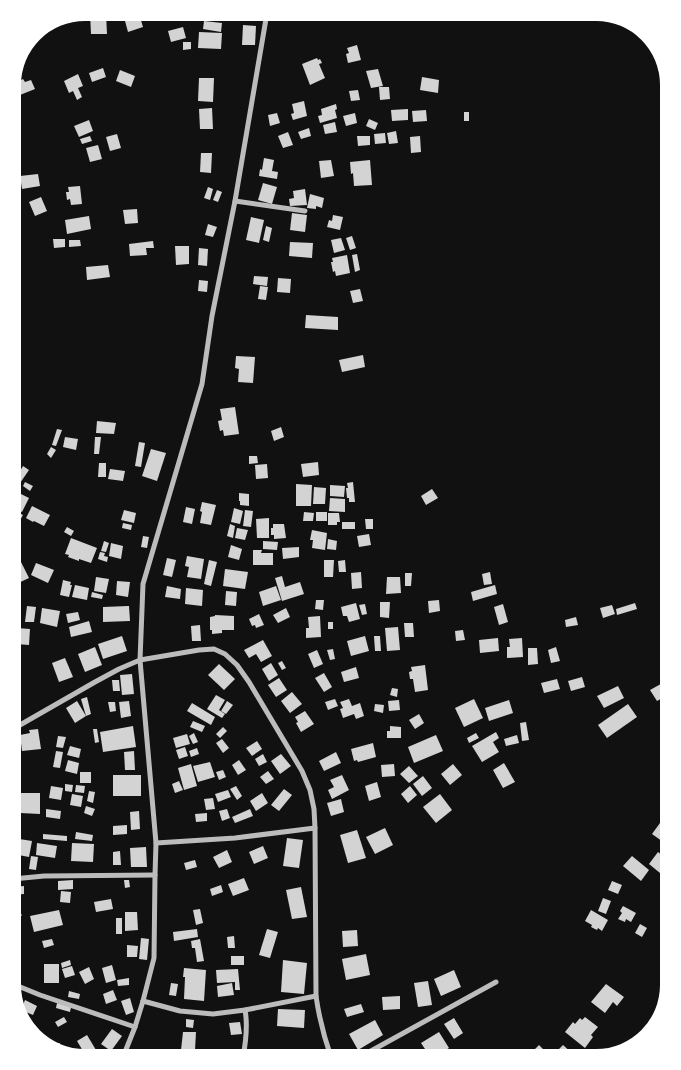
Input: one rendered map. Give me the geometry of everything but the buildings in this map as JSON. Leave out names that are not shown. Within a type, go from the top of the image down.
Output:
[{"type":"street","points":[[126,1049],[143,1001],[154,958],[156,843],[140,660],[143,584],[202,384],[212,316],[236,201],[267,21]]},
{"type":"street","points":[[236,201],[305,211]]},
{"type":"street","points":[[21,724],[119,669],[140,660],[214,649],[225,654],[237,665],[302,771],[310,790],[315,828],[316,996],[318,1012],[328,1049]]},
{"type":"street","points":[[156,843],[235,838],[315,828]]},
{"type":"street","points":[[21,878],[44,876],[155,875]]},
{"type":"street","points":[[375,1049],[496,982]]},
{"type":"street","points":[[21,988],[135,1027]]},
{"type":"street","points":[[143,1001],[180,1011],[213,1014],[245,1010],[316,996]]},
{"type":"street","points":[[245,1010],[247,1023],[245,1049]]}]
